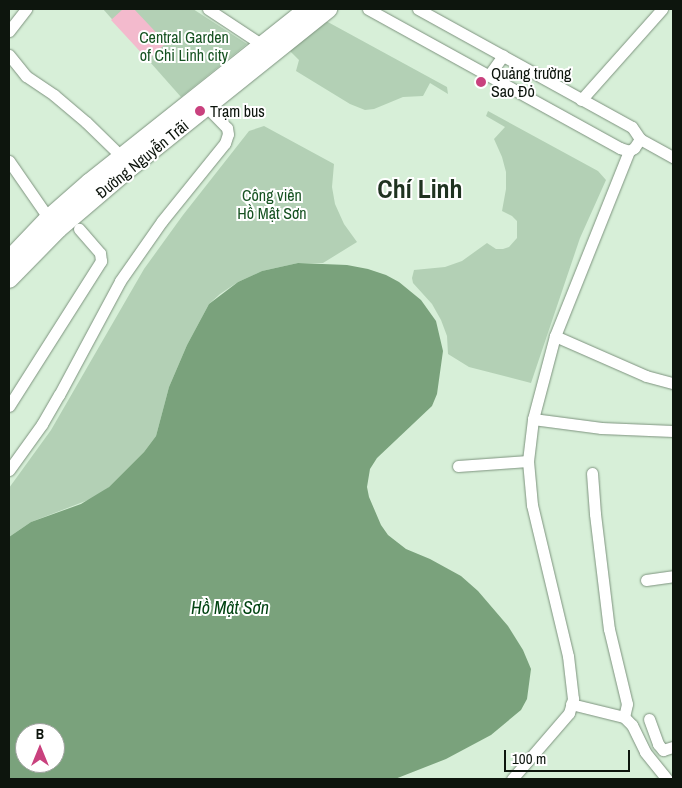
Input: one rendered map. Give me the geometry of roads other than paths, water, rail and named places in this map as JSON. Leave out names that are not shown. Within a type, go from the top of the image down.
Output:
[{"type":"highway","name":"Đường Nguyễn Trãi","points":[[9,260],[53,224],[127,170],[261,44],[308,9]]},
{"type":"highway","name":"Đường Nguyễn Trãi","points":[[9,279],[53,224],[122,157],[328,9]]},
{"type":"street","points":[[9,31],[26,9]]},
{"type":"street","points":[[208,9],[261,44]]},
{"type":"street","points":[[368,9],[629,151]]},
{"type":"street","points":[[418,9],[632,127],[640,139],[672,154]]},
{"type":"street","points":[[581,100],[662,9]]},
{"type":"street","points":[[9,55],[26,76],[54,95],[86,122],[122,157]]},
{"type":"street","points":[[489,75],[503,56]]},
{"type":"street","points":[[9,470],[37,431],[59,395],[120,281],[162,221],[225,143],[228,134],[227,128],[201,102]]},
{"type":"street","points":[[512,779],[569,714],[571,704],[568,656],[538,538],[528,462],[533,419],[554,336],[629,151],[634,148],[640,139]]},
{"type":"street","points":[[9,161],[53,224]]},
{"type":"street","points":[[9,406],[101,261],[100,253],[79,229]]},
{"type":"street","points":[[554,336],[646,376],[673,383]]},
{"type":"street","points":[[533,419],[601,428],[673,431]]},
{"type":"street","points":[[458,466],[528,462]]},
{"type":"street","points":[[592,473],[609,629],[625,696],[624,717]]},
{"type":"street","points":[[646,580],[673,576]]},
{"type":"street","points":[[571,704],[624,717],[632,725],[645,752],[667,779]]},
{"type":"street","points":[[649,719],[658,744],[663,750],[673,748]]},
{"type":"water","name":"Hồ Mật Sơn","points":[[298,263],[347,265],[368,269],[399,282],[421,300],[436,321],[443,351],[437,394],[432,406],[377,458],[370,469],[367,487],[369,497],[381,525],[388,535],[406,549],[430,559],[461,576],[478,591],[508,626],[523,650],[531,669],[527,699],[521,710],[491,735],[446,759],[395,779],[9,779],[9,537],[31,522],[81,504],[109,487],[144,452],[156,436],[169,387],[187,345],[209,304],[238,282],[262,271]]},
{"type":"place","name":"Quảng trường Sao Đỏ","points":[[481,82]]},
{"type":"place","name":"Trạm bus","points":[[200,111]]},
{"type":"district","name":"Chí Linh","points":[[420,189]]},
{"type":"park label","name":"Central Garden of Chi Linh city","points":[[184,46]]},
{"type":"park label","name":"Công viên Hồ Mật Sơn","points":[[272,204]]}]
